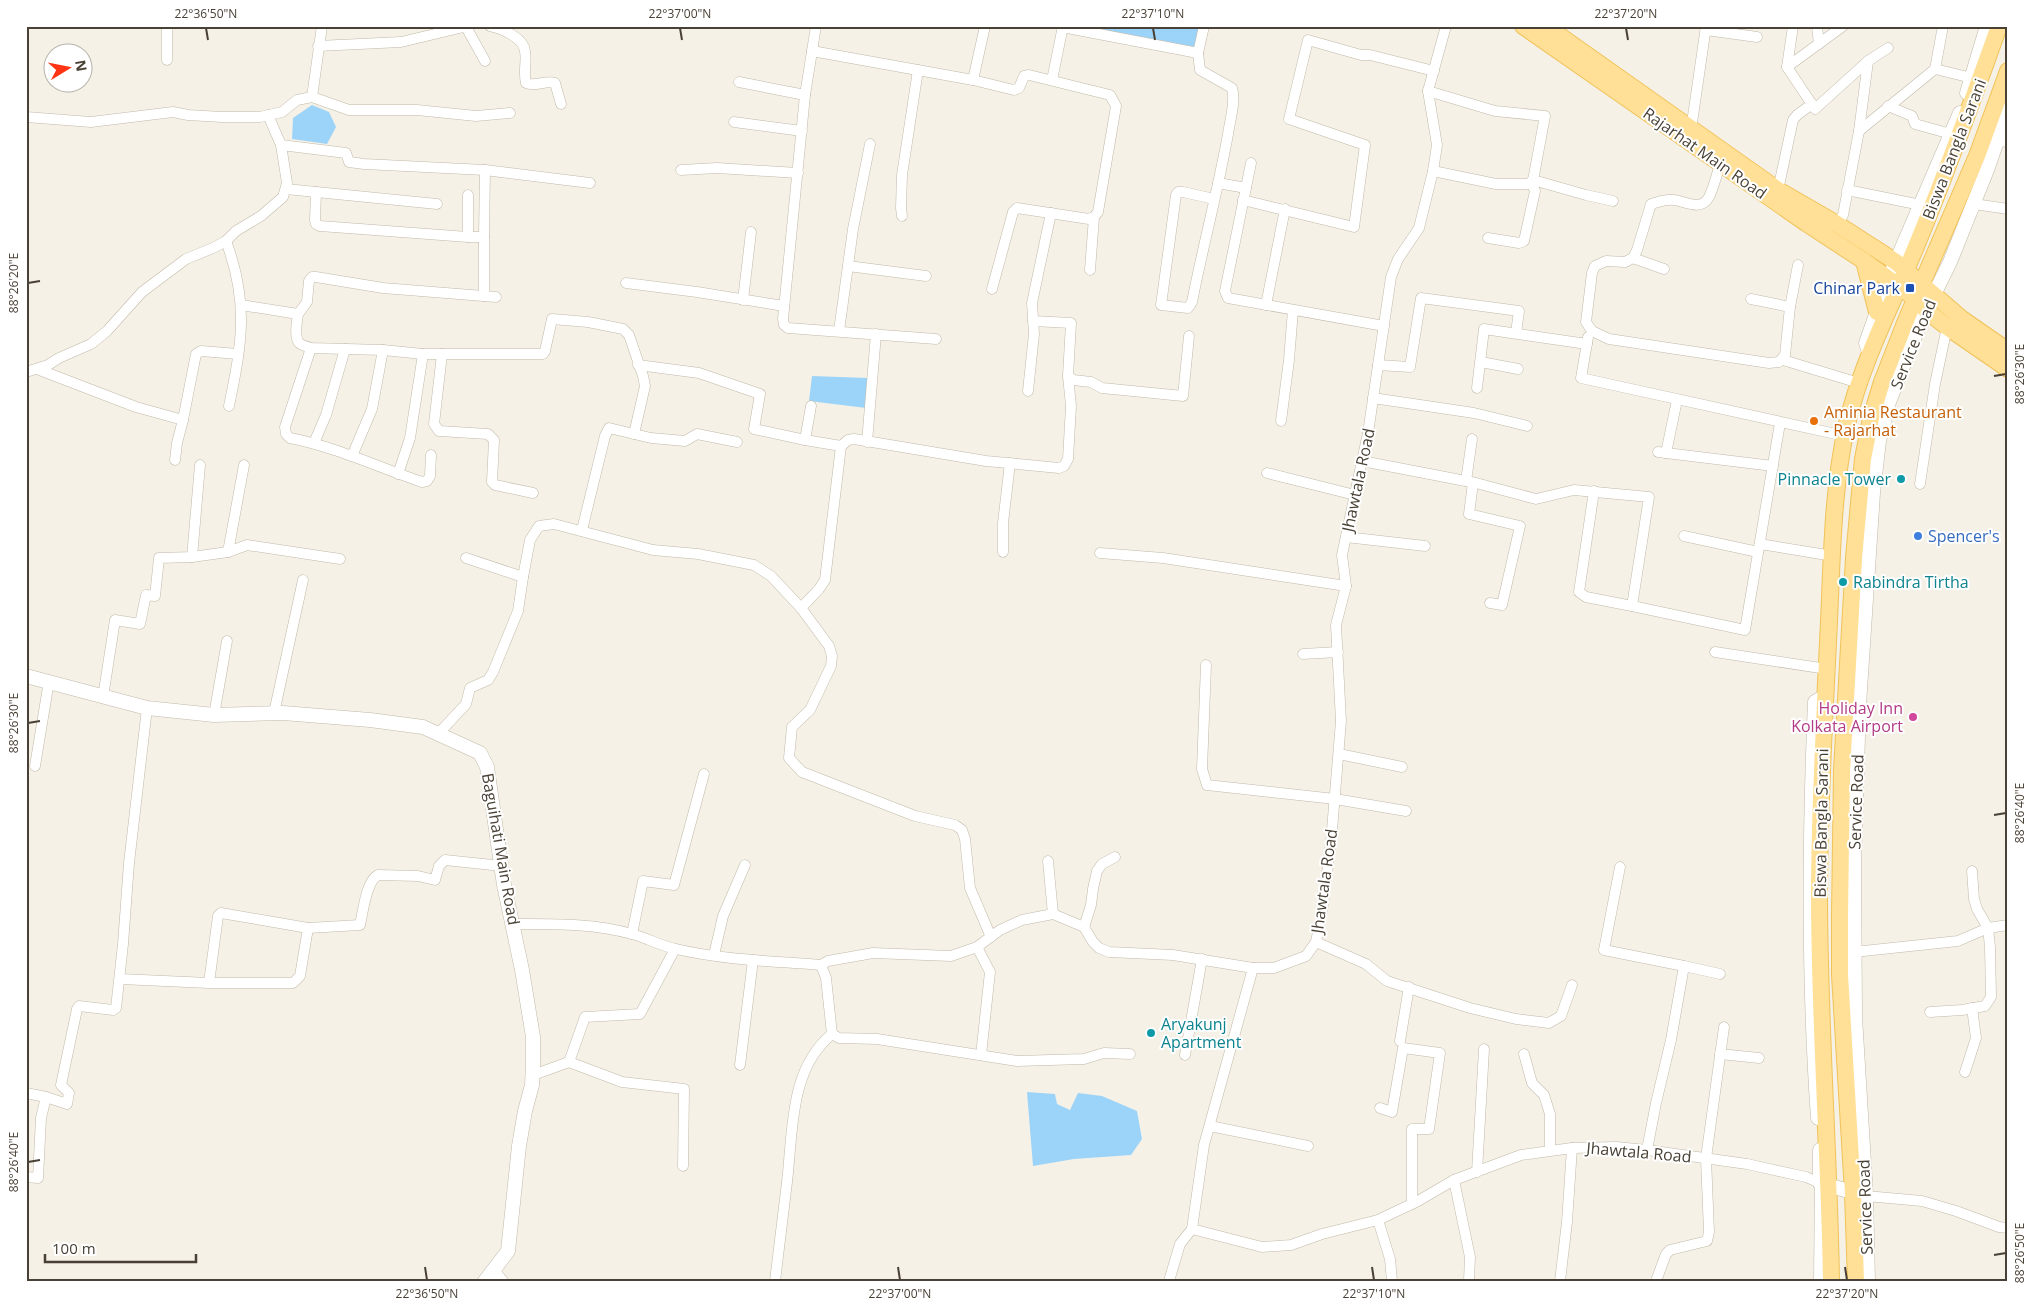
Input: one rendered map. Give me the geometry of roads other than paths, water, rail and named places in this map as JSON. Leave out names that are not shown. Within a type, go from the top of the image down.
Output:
[{"type":"main road","name":"Rajarhat Main Road","points":[[1523,26],[1720,164],[1894,282]]},
{"type":"main road","name":"Rajarhat Main Road","points":[[1546,26],[1778,190],[1837,224],[1901,266]]},
{"type":"main road","name":"Biswa Bangla Sarani","points":[[1901,266],[1948,171],[1999,26]]},
{"type":"main road","name":"Biswa Bangla Sarani","points":[[1928,288],[2008,71]]},
{"type":"main road","points":[[1864,261],[1877,312]]},
{"type":"main road","points":[[2008,351],[1962,319],[1901,266],[1894,282],[1947,327],[2008,369]]},
{"type":"main road","name":"Biswa Bangla Sarani","points":[[1831,1281],[1815,958],[1819,892],[1816,795],[1827,669],[1838,475],[1845,436],[1859,383],[1894,282]]},
{"type":"main road","points":[[1921,305],[1928,288]]},
{"type":"main road","name":"Biswa Bangla Sarani","points":[[1856,1281],[1860,1194],[1844,1039],[1840,914],[1842,770],[1854,558],[1863,459],[1871,418],[1882,382],[1921,305]]},
{"type":"street","points":[[167,26],[167,60]]},
{"type":"street","points":[[312,97],[322,26]]},
{"type":"street","points":[[318,46],[401,42],[467,26],[485,61]]},
{"type":"street","points":[[490,26],[512,30],[525,49],[526,83],[532,85],[547,82],[555,83],[561,104]]},
{"type":"street","points":[[816,26],[805,95],[784,306],[783,319],[786,327],[936,339]]},
{"type":"street","points":[[973,80],[985,26]]},
{"type":"street","points":[[1204,26],[1198,53],[1200,70],[1232,88],[1234,93],[1230,123],[1218,183],[1192,302],[1188,308],[1161,305],[1176,195],[1178,192],[1182,192],[1214,199]]},
{"type":"street","name":"Jhawtala Road","points":[[1084,927],[1099,948],[1109,952],[1173,955],[1253,968],[1274,968],[1306,956],[1316,942],[1322,912],[1339,754],[1341,721],[1336,625],[1346,586],[1342,555],[1374,398],[1391,277],[1398,259],[1419,228],[1433,171],[1438,145],[1428,91],[1446,26]]},
{"type":"street","points":[[1793,26],[1787,67],[1815,110],[1868,61],[1888,48]]},
{"type":"street","points":[[1817,26],[1819,44]]},
{"type":"street","points":[[1787,67],[1843,26]]},
{"type":"street","points":[[1859,131],[1934,69],[1943,26]]},
{"type":"street","points":[[1901,266],[1921,205],[1972,78],[1987,26]]},
{"type":"street","points":[[1052,80],[1062,27],[1198,53]]},
{"type":"street","points":[[1691,130],[1706,28],[1757,37]]},
{"type":"street","points":[[1243,200],[1354,227],[1364,145],[1289,119],[1308,40],[1361,55],[1370,55],[1434,71]]},
{"type":"street","points":[[812,52],[973,80],[1014,90],[1019,88],[1026,74],[1110,95],[1114,100],[1116,106],[1098,212],[1094,217],[1088,219],[1017,208],[1013,212],[992,289]]},
{"type":"street","points":[[1837,224],[1843,215],[1859,131],[1868,61]]},
{"type":"street","points":[[1934,69],[1972,78]]},
{"type":"street","points":[[902,216],[902,175],[918,70]]},
{"type":"street","points":[[739,82],[805,95]]},
{"type":"street","points":[[1428,91],[1496,111],[1545,116],[1532,181],[1535,191],[1524,242],[1519,243],[1488,238]]},
{"type":"street","points":[[26,117],[91,122],[173,112],[222,118],[268,115],[282,112],[297,100],[312,97],[349,110],[417,110],[476,116],[510,113]]},
{"type":"street","points":[[1778,190],[1793,120],[1797,114],[1812,104]]},
{"type":"street","points":[[1888,106],[1912,116],[1914,124],[1951,134]]},
{"type":"street","name":"Service Road","points":[[1928,288],[1950,262],[2003,142],[2008,109]]},
{"type":"street","points":[[26,372],[38,369],[91,344],[107,331],[142,292],[186,259],[213,248],[226,240],[236,231],[261,216],[283,197],[287,183],[281,145],[268,115]]},
{"type":"street","points":[[734,122],[802,131]]},
{"type":"street","points":[[839,331],[856,206],[870,144]]},
{"type":"street","points":[[281,145],[346,152],[349,162],[364,164],[485,170],[590,183]]},
{"type":"street","points":[[1250,163],[1226,294],[1228,298],[1384,326]]},
{"type":"street","points":[[1720,164],[1709,198],[1704,203],[1693,206],[1675,200],[1664,200],[1651,204],[1633,258],[1625,262],[1606,261],[1595,266],[1592,273],[1586,322],[1592,331],[1609,339],[1769,363],[1783,360],[1859,383]]},
{"type":"street","points":[[681,170],[717,168],[798,173]]},
{"type":"street","points":[[484,296],[485,170]]},
{"type":"street","points":[[1433,171],[1496,184],[1532,181],[1586,196],[1613,201]]},
{"type":"street","points":[[1218,183],[1246,188]]},
{"type":"street","points":[[286,189],[437,204]]},
{"type":"street","points":[[1847,190],[1921,205]]},
{"type":"street","points":[[316,192],[315,220],[316,224],[320,226],[484,237]]},
{"type":"street","points":[[468,195],[468,236]]},
{"type":"street","points":[[1974,204],[2008,209]]},
{"type":"street","points":[[1266,305],[1285,210]]},
{"type":"street","points":[[1028,391],[1034,334],[1032,303],[1051,212]]},
{"type":"street","points":[[1090,270],[1094,217]]},
{"type":"street","points":[[743,300],[751,232]]},
{"type":"street","points":[[226,240],[234,261],[242,305],[242,326],[229,406]]},
{"type":"street","points":[[1633,258],[1664,269]]},
{"type":"street","points":[[1783,360],[1798,265]]},
{"type":"street","points":[[848,266],[926,276]]},
{"type":"street","points":[[496,297],[383,288],[316,276],[312,277],[309,281],[306,302],[298,314],[296,326],[299,343],[311,348],[383,350],[424,354],[543,354],[552,319],[588,322],[623,329],[629,334],[638,365],[644,376],[645,386],[634,434]]},
{"type":"street","points":[[626,282],[689,290],[784,306]]},
{"type":"street","points":[[1870,355],[1866,343],[1877,312],[1894,282]]},
{"type":"street","points":[[1378,365],[1410,367],[1421,298],[1519,311],[1516,333]]},
{"type":"street","points":[[1750,298],[1790,307]]},
{"type":"street","points":[[242,305],[298,314]]},
{"type":"street","name":"Service Road","points":[[1868,1281],[1860,1194],[1855,1017],[1854,952],[1857,767],[1872,493],[1879,441],[1889,402],[1921,305]]},
{"type":"street","points":[[1280,421],[1290,360],[1293,310]]},
{"type":"street","points":[[801,608],[819,589],[824,580],[841,446],[848,440],[1010,463],[1058,468],[1064,466],[1068,459],[1071,406],[1068,376],[1071,323],[1033,321]]},
{"type":"street","points":[[1920,484],[1933,393],[1947,327]]},
{"type":"street","points":[[1477,388],[1484,329],[1587,340],[1581,378],[1845,436]]},
{"type":"street","points":[[868,442],[876,334]]},
{"type":"street","points":[[1068,376],[1073,380],[1091,382],[1102,388],[1183,396],[1189,336]]},
{"type":"street","points":[[311,348],[285,427],[286,434],[290,438],[314,443],[422,482],[427,481],[430,476],[431,455]]},
{"type":"street","points":[[314,443],[326,415],[345,349]]},
{"type":"street","points":[[352,456],[372,409],[383,350]]},
{"type":"street","points":[[175,460],[177,442],[196,354],[201,351],[238,354]]},
{"type":"street","points":[[398,474],[410,438],[424,354]]},
{"type":"street","points":[[442,354],[434,424],[436,429],[439,431],[488,434],[492,436],[494,440],[492,482],[495,485],[533,492]]},
{"type":"street","points":[[1481,362],[1518,369]]},
{"type":"street","points":[[638,365],[699,373],[760,394],[754,429],[841,446]]},
{"type":"street","points":[[38,369],[136,407],[183,420]]},
{"type":"street","points":[[1374,398],[1474,413],[1527,426]]},
{"type":"street","points":[[1677,400],[1662,453],[1773,466]]},
{"type":"street","points":[[805,440],[811,406]]},
{"type":"street","points":[[1594,491],[1579,592],[1586,597],[1745,630],[1780,422]]},
{"type":"street","points":[[582,530],[605,436],[609,428],[652,438],[685,441],[697,434],[737,442]]},
{"type":"street","points":[[1472,439],[1469,514],[1520,526],[1502,605],[1490,603]]},
{"type":"street","points":[[1362,461],[1470,482],[1536,499],[1568,491],[1594,491],[1649,497],[1632,606]]},
{"type":"street","points":[[1003,552],[1003,523],[1010,463]]},
{"type":"street","points":[[192,557],[200,465]]},
{"type":"street","points":[[228,552],[244,465]]},
{"type":"street","points":[[1267,473],[1355,495]]},
{"type":"street","points":[[438,734],[466,704],[470,688],[488,680],[493,672],[518,611],[530,540],[538,526],[554,524],[653,550],[698,554],[754,565],[771,576],[801,608],[829,646],[832,661],[810,710],[792,727],[789,758],[802,772],[915,816],[955,825],[962,830],[965,839],[970,888],[991,937]]},
{"type":"street","points":[[1684,536],[1759,548],[1833,556]]},
{"type":"street","points":[[1346,537],[1425,546]]},
{"type":"street","points":[[103,697],[115,620],[140,624],[146,595],[155,596],[159,558],[192,557],[228,552],[247,545],[340,559]]},
{"type":"street","points":[[1100,553],[1188,561],[1280,574],[1300,580],[1346,586]]},
{"type":"street","points":[[466,558],[523,577]]},
{"type":"street","points":[[274,713],[303,580]]},
{"type":"street","points":[[214,715],[227,641]]},
{"type":"street","points":[[1302,654],[1338,652]]},
{"type":"street","points":[[1715,652],[1827,669]]},
{"type":"street","points":[[1206,665],[1202,768],[1207,785],[1334,799],[1406,811]]},
{"type":"street","name":"Baguihati Main Road","points":[[26,676],[147,708],[214,715],[274,713],[370,720],[423,727],[480,753],[487,767],[502,866],[533,1037],[533,1075],[519,1146],[508,1251],[494,1277]]},
{"type":"street","points":[[35,766],[49,682]]},
{"type":"street","points":[[26,1093],[66,1104],[69,1093],[61,1085],[77,1009],[80,1006],[113,1010],[116,1008],[129,863],[147,708]]},
{"type":"street","points":[[1339,754],[1402,767]]},
{"type":"street","points":[[632,934],[643,881],[674,885],[704,774]]},
{"type":"street","points":[[514,924],[575,925],[632,934],[674,949],[753,960],[821,965],[828,961],[873,953],[951,956],[977,947],[1000,930],[1022,920],[1053,914],[1084,927],[1089,918],[1097,871],[1102,864],[1115,857]]},
{"type":"street","points":[[208,983],[218,916],[221,913],[308,928],[360,925],[369,885],[373,877],[378,875],[418,876],[435,880],[439,866],[445,860],[502,866]]},
{"type":"street","points":[[1048,862],[1053,914]]},
{"type":"street","points":[[714,955],[723,916],[745,865]]},
{"type":"street","points":[[1620,867],[1604,950],[1720,974]]},
{"type":"street","points":[[1930,1012],[1985,1006],[1991,997],[1991,958],[1988,928],[1977,909],[1972,871]]},
{"type":"street","points":[[1854,952],[1958,941],[1988,928],[2008,925]]},
{"type":"street","points":[[120,979],[208,983],[292,983],[300,976],[308,928]]},
{"type":"street","points":[[1316,942],[1366,964],[1387,981],[1470,1008],[1516,1020],[1549,1023],[1561,1016],[1572,986]]},
{"type":"street","points":[[977,947],[990,972],[981,1055]]},
{"type":"street","points":[[569,1062],[585,1018],[640,1014],[674,949]]},
{"type":"street","points":[[1185,1055],[1202,959]]},
{"type":"street","points":[[740,1065],[753,960]]},
{"type":"street","points":[[821,965],[826,978],[832,1034]]},
{"type":"street","points":[[1647,1150],[1671,1040],[1684,966]]},
{"type":"street","points":[[1168,1281],[1180,1244],[1192,1228],[1198,1182],[1210,1126],[1253,968]]},
{"type":"street","points":[[1400,1041],[1409,987]]},
{"type":"street","points":[[1965,1072],[1976,1038],[1972,1008]]},
{"type":"street","points":[[1656,1281],[1666,1254],[1670,1250],[1707,1241],[1709,1232],[1706,1158],[1724,1027]]},
{"type":"street","points":[[832,1034],[839,1038],[877,1039],[1017,1061],[1084,1059],[1104,1053],[1130,1054]]},
{"type":"street","points":[[775,1281],[796,1095],[810,1058],[819,1045],[832,1034]]},
{"type":"street","points":[[1380,1108],[1392,1112],[1403,1048],[1440,1053],[1430,1129],[1412,1129],[1412,1204]]},
{"type":"street","points":[[1477,1172],[1484,1049]]},
{"type":"street","points":[[1524,1054],[1532,1083],[1544,1095],[1550,1114],[1550,1149]]},
{"type":"street","points":[[1720,1054],[1759,1058]]},
{"type":"street","points":[[533,1075],[569,1062],[622,1082],[684,1088],[683,1166]]},
{"type":"street","points":[[26,1177],[38,1178],[41,1118],[46,1097]]},
{"type":"street","points":[[1210,1126],[1308,1146]]},
{"type":"street","points":[[1560,1281],[1567,1222],[1572,1148]]},
{"type":"street","name":"Jhawtala Road","points":[[1192,1228],[1262,1247],[1277,1247],[1378,1220],[1412,1204],[1454,1180],[1522,1155],[1550,1149],[1616,1148],[1647,1150],[1785,1172],[1806,1177],[1825,1185]]},
{"type":"street","points":[[1454,1180],[1470,1257],[1469,1281]]},
{"type":"street","points":[[1819,1281],[1825,1185],[1860,1194],[1922,1202],[1956,1211],[1999,1227],[2008,1228]]},
{"type":"street","points":[[1378,1220],[1390,1259],[1392,1281]]},
{"type":"water","points":[[1068,26],[1199,26],[1195,51]]},
{"type":"water","points":[[312,105],[329,112],[336,127],[327,144],[292,139],[293,118]]},
{"type":"water","points":[[812,376],[868,378],[866,408],[809,401]]},
{"type":"water","points":[[1027,1092],[1055,1094],[1057,1104],[1070,1110],[1078,1093],[1102,1096],[1137,1111],[1142,1139],[1131,1155],[1074,1159],[1033,1166]]},
{"type":"place","name":"Chinar Park","points":[[1910,288]]},
{"type":"place","name":"Aminia Restaurant - Rajarhat","points":[[1814,421]]},
{"type":"place","name":"Pinnacle Tower","points":[[1901,479]]},
{"type":"place","name":"Spencer's","points":[[1918,536]]},
{"type":"place","name":"Rabindra Tirtha","points":[[1843,582]]},
{"type":"place","name":"Holiday Inn Kolkata Airport","points":[[1913,717]]},
{"type":"place","name":"Aryakunj Apartment","points":[[1151,1033]]}]
